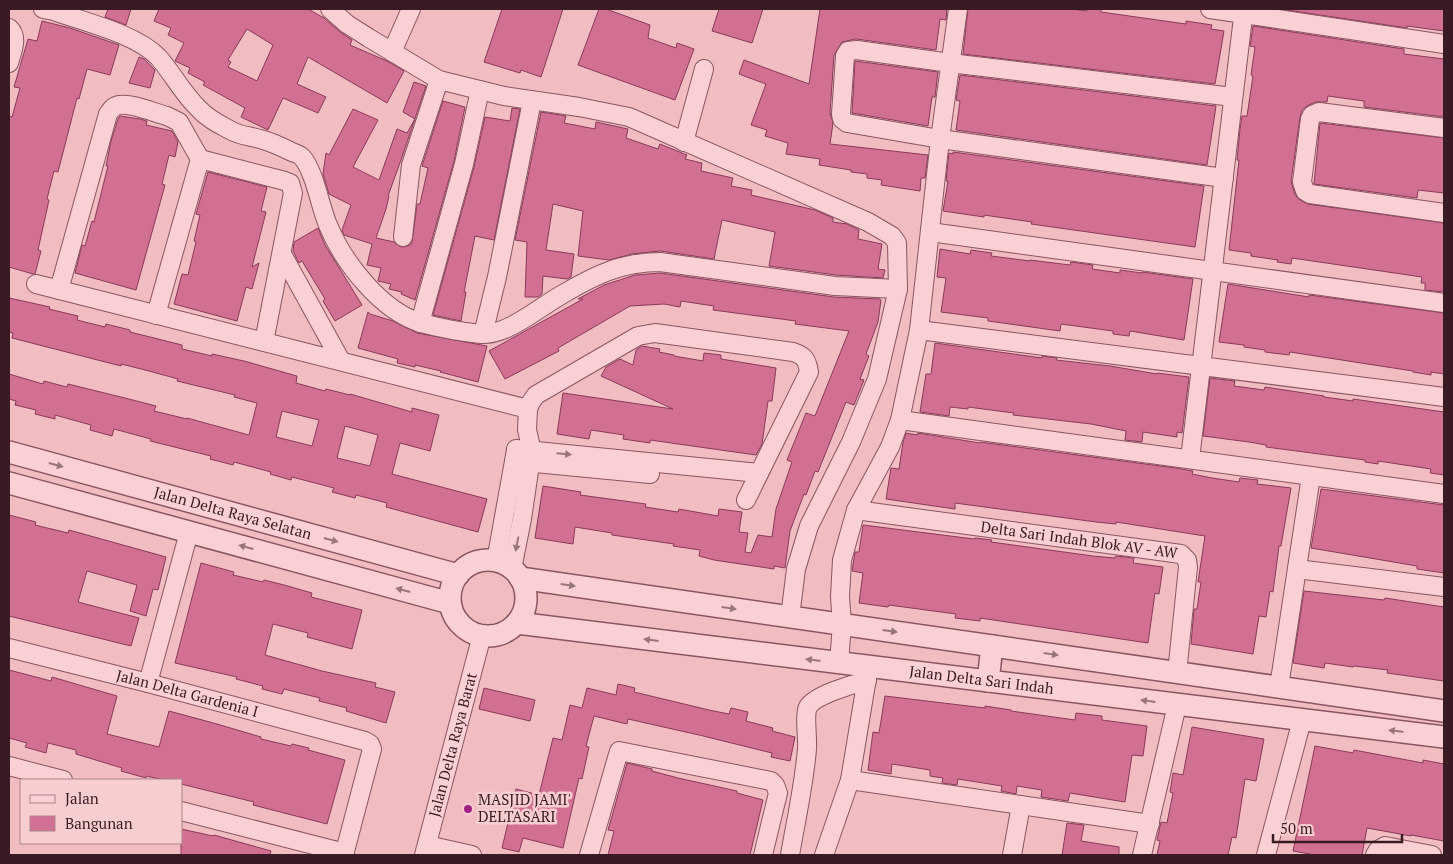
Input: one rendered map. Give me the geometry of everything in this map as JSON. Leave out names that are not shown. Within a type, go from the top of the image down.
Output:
[{"type":"street","points":[[43,9],[54,11],[126,36],[144,46],[158,57],[189,99],[211,120],[236,134],[261,139],[302,156],[311,175],[328,225],[342,254],[374,294],[409,318],[420,323],[483,334],[499,331],[564,293],[619,266],[640,262],[660,262],[835,286],[898,289]]},
{"type":"street","points":[[330,9],[347,24],[439,80],[504,96],[579,107],[629,117],[868,222],[886,231],[898,243],[898,289],[877,379],[852,442],[808,526],[796,569],[790,617]]},
{"type":"street","points":[[392,52],[411,9]]},
{"type":"street","points":[[839,663],[842,624],[840,598],[842,560],[856,510],[890,447],[900,420],[919,330],[940,139],[958,9]]},
{"type":"street","points":[[1210,9],[1243,11],[1444,44]]},
{"type":"street","points":[[1190,459],[1243,11]]},
{"type":"street","points":[[9,28],[15,41],[9,63]]},
{"type":"street","points":[[1224,178],[940,139],[847,123],[842,119],[841,114],[846,56],[848,51],[857,50],[950,64],[1233,97]]},
{"type":"street","points":[[684,142],[704,69]]},
{"type":"street","points":[[403,237],[411,165],[439,80]]},
{"type":"street","points":[[420,323],[464,164],[480,90]]},
{"type":"street","points":[[483,334],[497,277],[532,101]]},
{"type":"street","points":[[59,290],[108,114],[118,104],[128,105],[167,116],[179,122],[200,159],[156,315]]},
{"type":"street","points":[[1444,128],[1315,113],[1310,120],[1302,182],[1304,191],[1310,194],[1444,213]]},
{"type":"street","points":[[200,159],[290,183],[294,193],[264,342]]},
{"type":"street","points":[[930,232],[1444,303]]},
{"type":"street","points":[[282,254],[341,361]]},
{"type":"street","points":[[36,284],[528,409]]},
{"type":"street","points":[[919,330],[1444,397]]},
{"type":"street","points":[[746,500],[809,372],[808,363],[803,355],[793,352],[644,333],[536,395],[531,402],[528,409],[509,569],[526,594],[523,614],[517,623],[502,634],[482,635],[473,633],[457,621],[452,612],[450,603],[453,583],[465,568],[484,560],[509,569],[790,617],[1441,710],[1440,737]]},
{"type":"street","points":[[900,420],[1444,494]]},
{"type":"street","name":"Jalan Delta Raya Selatan","points":[[9,452],[458,575]]},
{"type":"street","points":[[523,456],[756,478]]},
{"type":"street","points":[[1279,687],[1311,476]]},
{"type":"street","name":"Jalan Delta Raya Selatan","points":[[9,483],[450,603]]},
{"type":"street","name":"Delta Sari Indah Blok AV - AW","points":[[856,510],[1181,554],[1187,560],[1188,567],[1177,672]]},
{"type":"street","points":[[148,683],[189,532]]},
{"type":"street","points":[[1297,569],[1444,587]]},
{"type":"street","name":"Jalan Delta Sari Indah","points":[[517,623],[839,663],[868,674],[988,681],[1440,737]]},
{"type":"street","name":"Jalan Delta Raya Barat","points":[[425,850],[482,635]]},
{"type":"street","points":[[988,681],[992,646]]},
{"type":"street","name":"Jalan Delta Gardenia I","points":[[9,648],[148,683],[365,741],[370,744],[372,749],[344,854]]},
{"type":"street","points":[[824,855],[850,780],[868,674]]},
{"type":"street","points":[[790,855],[806,764],[808,738],[806,716],[808,708],[814,701],[868,674]]},
{"type":"street","points":[[1226,710],[1231,680]]},
{"type":"street","points":[[1142,855],[1177,705]]},
{"type":"street","points":[[1266,855],[1302,720]]},
{"type":"street","points":[[589,855],[619,751],[771,781],[778,793],[763,855]]},
{"type":"street","points":[[9,766],[59,779]]},
{"type":"street","points":[[850,780],[1150,824]]},
{"type":"street","points":[[1012,855],[1020,805]]},
{"type":"street","points":[[182,811],[344,854]]},
{"type":"street","points":[[1375,855],[1378,850],[1385,846],[1432,855]]},
{"type":"street","points":[[425,850],[472,855]]},
{"type":"building","points":[[108,9],[131,9],[126,25],[105,17]]},
{"type":"building","points":[[159,9],[308,9],[324,18],[352,40],[350,45],[387,61],[404,71],[387,103],[308,57],[297,84],[326,97],[318,113],[283,98],[268,130],[241,117],[245,108],[203,85],[205,82],[188,73],[190,68],[175,61],[184,43],[168,35],[171,28],[154,21]],"holes":[[[247,29],[273,45],[257,81],[228,67],[231,62],[228,60]]]},
{"type":"building","points":[[502,9],[563,9],[541,77],[521,70],[520,73],[484,62]]},
{"type":"building","points":[[599,9],[606,9],[650,25],[648,38],[676,48],[677,43],[694,49],[675,100],[578,65]]},
{"type":"building","points":[[719,9],[763,9],[752,43],[712,31]]},
{"type":"building","points":[[820,9],[947,9],[946,20],[940,19],[936,50],[856,39],[842,42],[834,55],[830,113],[833,123],[830,144],[928,155],[925,178],[921,178],[920,191],[881,185],[882,180],[867,178],[867,174],[819,165],[820,159],[786,154],[788,143],[765,136],[767,130],[751,125],[766,84],[739,74],[744,60],[809,84]]},
{"type":"building","points":[[968,9],[1072,9],[1087,11],[1087,9],[1101,9],[1101,12],[1186,24],[1186,21],[1212,25],[1211,29],[1224,31],[1215,84],[963,54]]},
{"type":"building","points":[[1280,9],[1444,9],[1444,31],[1407,26],[1407,28]]},
{"type":"building","points":[[42,21],[70,28],[119,45],[110,75],[87,69],[79,99],[77,98],[58,172],[54,171],[38,250],[41,251],[35,274],[33,274],[9,267],[9,116],[12,117],[20,88],[14,87],[28,39],[37,41]]},
{"type":"building","points":[[1253,26],[1404,49],[1404,54],[1444,59],[1444,117],[1364,107],[1364,101],[1328,96],[1327,102],[1315,102],[1307,106],[1302,110],[1300,117],[1291,181],[1295,195],[1308,204],[1444,223],[1444,292],[1425,290],[1425,283],[1421,283],[1422,277],[1292,258],[1291,264],[1251,256],[1251,253],[1229,250],[1239,160],[1237,160],[1240,129],[1242,116],[1247,116],[1253,76],[1251,75],[1255,47],[1250,46]]},
{"type":"building","points":[[139,57],[144,59],[155,70],[150,88],[129,83]]},
{"type":"building","points":[[855,61],[938,72],[935,97],[932,97],[928,126],[852,113]]},
{"type":"building","points":[[960,75],[1216,106],[1207,165],[956,130],[960,101],[956,100]]},
{"type":"building","points":[[414,82],[426,86],[415,119],[403,112]]},
{"type":"building","points":[[443,101],[465,107],[454,161],[415,300],[401,294],[402,292],[389,289],[391,284],[378,281],[381,268],[367,265],[372,244],[344,235],[342,230],[351,205],[329,194],[323,174],[326,153],[329,155],[353,109],[378,120],[353,167],[379,180],[397,129],[407,133],[415,120],[388,196],[386,209],[376,238],[394,242],[401,247],[412,243],[417,204],[420,204],[428,168],[422,166]]},
{"type":"building","points":[[512,108],[520,109],[494,240],[475,236],[464,292],[466,292],[461,321],[433,315],[474,167],[485,117],[510,121]]},
{"type":"building","points":[[541,112],[566,116],[564,123],[595,129],[596,122],[628,129],[626,138],[658,149],[660,144],[687,155],[685,159],[702,163],[701,171],[733,178],[731,186],[752,190],[751,195],[815,210],[833,218],[833,222],[847,224],[859,230],[858,239],[882,244],[878,269],[885,270],[883,278],[836,275],[769,266],[775,232],[722,220],[714,259],[660,251],[632,254],[609,260],[578,256],[583,211],[553,204],[546,250],[574,254],[571,277],[567,279],[543,276],[542,294],[538,297],[525,297],[527,242],[515,240]]},
{"type":"building","points":[[120,116],[147,121],[146,125],[172,131],[178,142],[175,157],[169,155],[162,184],[165,185],[136,290],[75,273],[82,245],[85,246],[92,221],[94,222],[108,166],[106,166],[111,141]]},
{"type":"building","points":[[1320,123],[1444,138],[1444,193],[1418,190],[1417,198],[1314,184]]},
{"type":"building","points":[[953,152],[1204,186],[1195,247],[1031,224],[1032,222],[984,215],[984,217],[943,211],[948,181],[946,181],[949,153],[953,154]]},
{"type":"building","points":[[208,172],[267,187],[261,211],[266,212],[252,267],[259,263],[252,289],[246,287],[237,321],[174,304],[182,274],[188,275],[200,215],[196,214]]},
{"type":"building","points":[[318,228],[325,245],[362,305],[335,321],[323,301],[325,299],[302,261],[299,263],[293,251],[294,242]]},
{"type":"building","points":[[940,249],[970,254],[971,250],[992,253],[991,256],[1030,261],[1070,265],[1071,262],[1093,265],[1092,269],[1120,273],[1120,270],[1193,279],[1184,340],[1130,331],[1129,336],[1113,334],[1113,331],[1061,324],[1060,331],[941,312],[946,278],[937,277]]},
{"type":"building","points":[[660,273],[834,297],[881,300],[878,322],[866,354],[869,356],[860,379],[864,380],[854,405],[846,402],[818,472],[815,471],[806,495],[804,494],[790,531],[785,568],[774,566],[774,569],[714,560],[699,556],[700,550],[575,527],[573,544],[535,538],[543,486],[581,492],[580,495],[646,504],[645,507],[678,512],[679,509],[718,516],[719,509],[742,512],[739,532],[748,533],[745,552],[751,553],[758,535],[772,537],[776,509],[792,462],[787,460],[806,413],[815,416],[849,331],[795,324],[796,321],[713,310],[714,306],[681,301],[680,307],[664,304],[630,306],[558,348],[559,351],[505,379],[489,351],[583,299],[578,299],[604,285],[635,275]]},
{"type":"building","points":[[1228,284],[1309,297],[1309,295],[1444,313],[1444,374],[1431,372],[1431,375],[1290,352],[1289,355],[1265,352],[1265,350],[1244,347],[1244,345],[1219,342]]},
{"type":"building","points":[[9,298],[50,307],[49,309],[78,316],[77,320],[105,327],[106,324],[182,345],[182,349],[244,361],[297,376],[296,383],[325,391],[326,389],[350,394],[412,412],[412,408],[439,415],[430,451],[400,443],[392,474],[487,499],[478,532],[386,507],[387,503],[356,495],[355,498],[332,492],[334,488],[292,477],[291,480],[270,474],[271,472],[234,462],[233,465],[210,459],[211,456],[150,441],[151,439],[114,429],[112,436],[90,430],[91,425],[55,415],[55,419],[35,414],[36,410],[15,405],[16,401],[9,399],[9,374],[43,384],[44,381],[67,387],[68,384],[129,399],[156,406],[154,411],[249,435],[257,403],[234,397],[235,395],[177,381],[178,379],[149,371],[121,364],[121,366],[12,338],[13,333],[9,332]],"holes":[[[282,411],[319,420],[312,446],[276,437]],[[345,426],[378,435],[370,466],[337,458]]]},
{"type":"building","points":[[368,312],[393,321],[417,333],[487,346],[478,382],[441,371],[397,363],[398,359],[358,348]]},
{"type":"building","points":[[935,343],[1189,377],[1182,433],[1177,432],[1177,437],[1143,432],[1142,442],[1125,440],[1126,431],[1091,424],[1013,415],[1014,413],[968,407],[968,409],[950,407],[949,416],[920,412],[926,374],[931,374]]},
{"type":"building","points":[[642,346],[660,349],[659,352],[674,356],[703,361],[704,353],[721,355],[721,359],[776,368],[772,401],[768,401],[762,444],[756,455],[650,440],[650,443],[623,439],[624,435],[591,430],[589,439],[557,434],[563,393],[673,409],[601,376],[606,367],[620,359],[633,365],[636,350]]},
{"type":"building","points":[[1210,378],[1235,381],[1234,386],[1264,390],[1265,387],[1324,397],[1353,401],[1353,399],[1444,412],[1444,475],[1430,473],[1431,469],[1378,461],[1378,464],[1365,462],[1365,460],[1266,447],[1266,445],[1249,442],[1203,436]]},
{"type":"building","points":[[906,433],[917,435],[918,433],[980,443],[1175,468],[1193,471],[1192,474],[1212,478],[1239,482],[1240,478],[1258,480],[1257,484],[1291,488],[1281,546],[1279,546],[1273,592],[1270,591],[1266,617],[1259,616],[1253,654],[1191,644],[1194,609],[1197,609],[1201,582],[1198,582],[1205,536],[1116,522],[1116,524],[1096,522],[955,503],[955,509],[886,499],[891,468],[899,469]]},
{"type":"building","points":[[1321,489],[1444,505],[1444,573],[1417,569],[1417,566],[1311,548]]},
{"type":"building","points":[[9,515],[36,522],[35,525],[68,533],[69,530],[166,557],[158,590],[153,589],[146,616],[130,611],[137,585],[87,571],[78,602],[139,618],[131,646],[9,616]]},
{"type":"building","points":[[863,525],[992,540],[991,542],[1093,556],[1134,558],[1133,563],[1163,567],[1159,594],[1155,593],[1148,643],[980,618],[980,621],[955,618],[956,614],[859,603],[863,573],[852,571],[855,552],[859,552]]},
{"type":"building","points":[[201,563],[234,572],[233,575],[284,585],[312,593],[311,597],[362,610],[352,649],[307,637],[308,633],[273,624],[265,655],[322,671],[376,683],[375,687],[395,692],[386,723],[346,711],[347,708],[319,701],[320,698],[284,689],[282,694],[262,689],[263,686],[236,679],[237,677],[175,663]]},
{"type":"building","points":[[1304,591],[1384,600],[1385,598],[1444,607],[1444,681],[1387,673],[1388,670],[1325,663],[1324,668],[1293,663]]},
{"type":"building","points":[[9,670],[51,681],[52,677],[117,696],[107,734],[159,747],[169,711],[261,737],[261,739],[309,748],[308,750],[345,760],[327,824],[253,805],[254,802],[182,784],[182,779],[160,779],[146,776],[146,778],[121,771],[122,768],[76,754],[76,750],[48,743],[46,753],[25,747],[27,743],[9,738]]},
{"type":"building","points":[[618,684],[635,688],[634,692],[709,710],[729,714],[731,708],[748,712],[746,721],[773,728],[772,731],[795,737],[790,761],[771,757],[772,753],[699,735],[628,719],[627,724],[594,716],[586,746],[589,747],[582,779],[579,778],[563,848],[523,838],[519,852],[502,848],[516,789],[539,795],[553,738],[562,740],[570,705],[582,708],[587,688],[616,695]]},
{"type":"building","points":[[484,688],[535,700],[530,721],[479,709]]},
{"type":"building","points":[[885,696],[985,708],[985,706],[1075,720],[1076,713],[1102,716],[1102,720],[1147,726],[1143,756],[1132,755],[1125,802],[1070,793],[1068,801],[1041,797],[1042,790],[1017,786],[1016,794],[1001,791],[1002,786],[958,779],[957,785],[942,783],[943,778],[930,776],[930,770],[892,764],[891,774],[868,770],[873,732],[879,733]]},
{"type":"building","points":[[1192,727],[1264,739],[1256,781],[1245,779],[1236,838],[1232,837],[1228,855],[1157,855],[1160,841],[1157,840],[1161,822],[1167,823],[1173,793],[1170,792],[1173,773],[1183,775]]},
{"type":"building","points":[[1315,746],[1353,753],[1354,750],[1423,763],[1423,760],[1444,764],[1444,841],[1367,828],[1362,855],[1315,855],[1293,851]]},
{"type":"building","points":[[627,763],[678,778],[737,791],[737,793],[763,800],[750,855],[608,855],[614,831],[608,830]]},
{"type":"building","points":[[1067,823],[1084,825],[1081,841],[1119,847],[1119,855],[1062,855]]},
{"type":"building","points":[[182,829],[214,835],[271,851],[270,855],[181,855]]},
{"type":"place","name":"MASJID JAMI' DELTASARI","points":[[468,809]]}]
